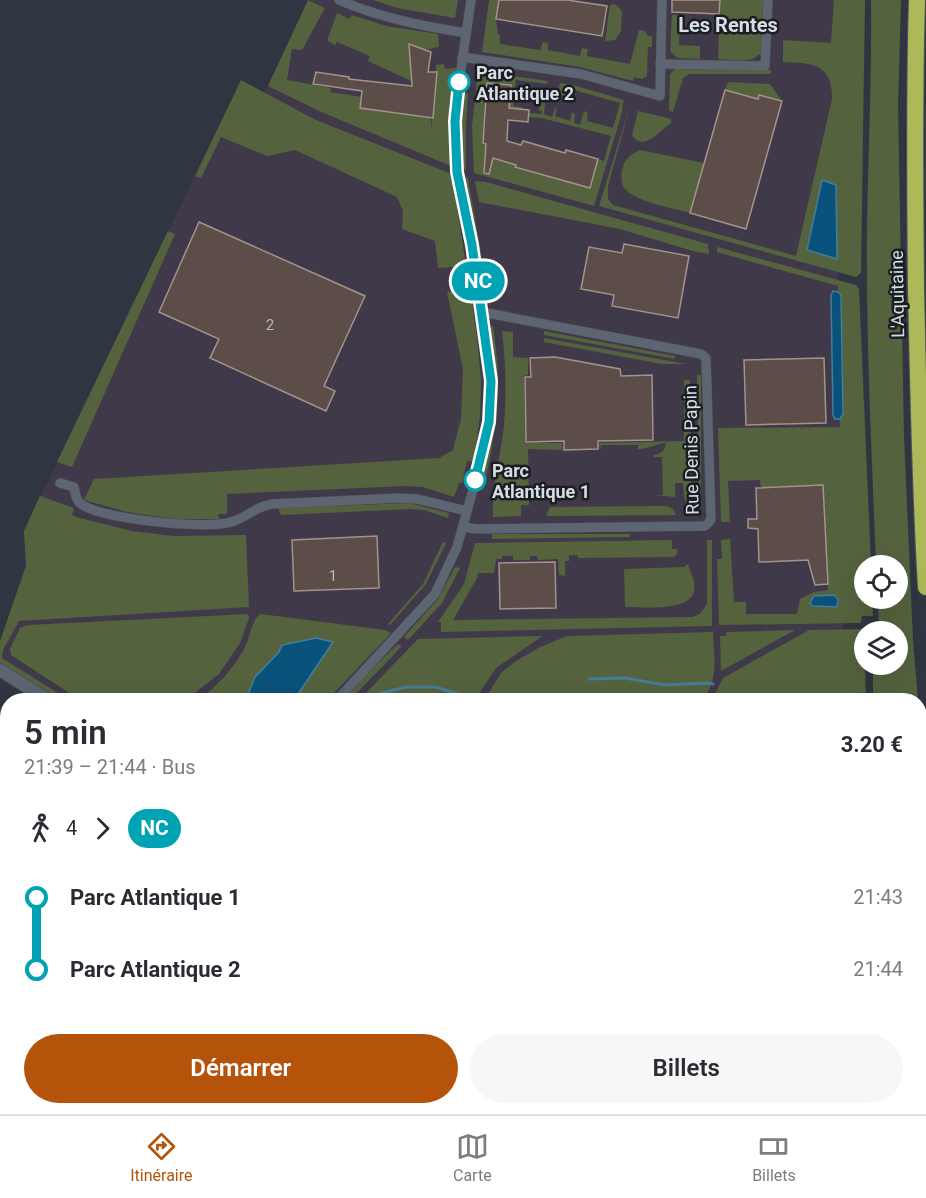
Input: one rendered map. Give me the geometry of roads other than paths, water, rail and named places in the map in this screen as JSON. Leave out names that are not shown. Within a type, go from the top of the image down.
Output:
[{"type":"highway","name":"L'Aquitaine","points":[[917,0],[915,171],[917,360],[926,586]]},
{"type":"street","points":[[339,0],[399,21],[466,33]]},
{"type":"street","points":[[344,693],[435,594],[453,556],[463,527],[489,422],[491,381],[472,245],[457,172],[455,121],[471,0]]},
{"type":"street","points":[[462,57],[581,74],[660,96],[662,0]]},
{"type":"street","points":[[660,64],[765,66],[768,0]]},
{"type":"street","name":"Rue Denis Papin","points":[[463,527],[476,529],[705,526],[711,520],[706,358],[701,354],[482,312]]},
{"type":"street","points":[[60,483],[75,487],[76,497],[81,504],[127,518],[163,524],[231,523],[257,507],[273,504],[388,498],[417,499],[467,511]]},
{"type":"street","points":[[0,670],[37,693]]},
{"type":"water","points":[[822,180],[836,185],[837,259],[807,250]]},
{"type":"water","points":[[833,291],[841,295],[843,414],[840,419],[835,419],[833,415],[831,295]]},
{"type":"water","points":[[834,595],[838,599],[837,607],[812,606],[810,603],[814,596]]},
{"type":"water","points":[[316,638],[333,642],[299,693],[249,693],[255,677],[279,652],[282,645]]},
{"type":"waterway","points":[[589,679],[625,678],[665,685],[713,684]]},
{"type":"waterway","points":[[382,693],[406,687],[436,687],[454,693]]},
{"type":"place","name":"Parc Atlantique 2","points":[[459,82]]},
{"type":"place","name":"Parc Atlantique 1","points":[[475,480]]},
{"type":"district","name":"Les Rentes","points":[[728,25]]}]
